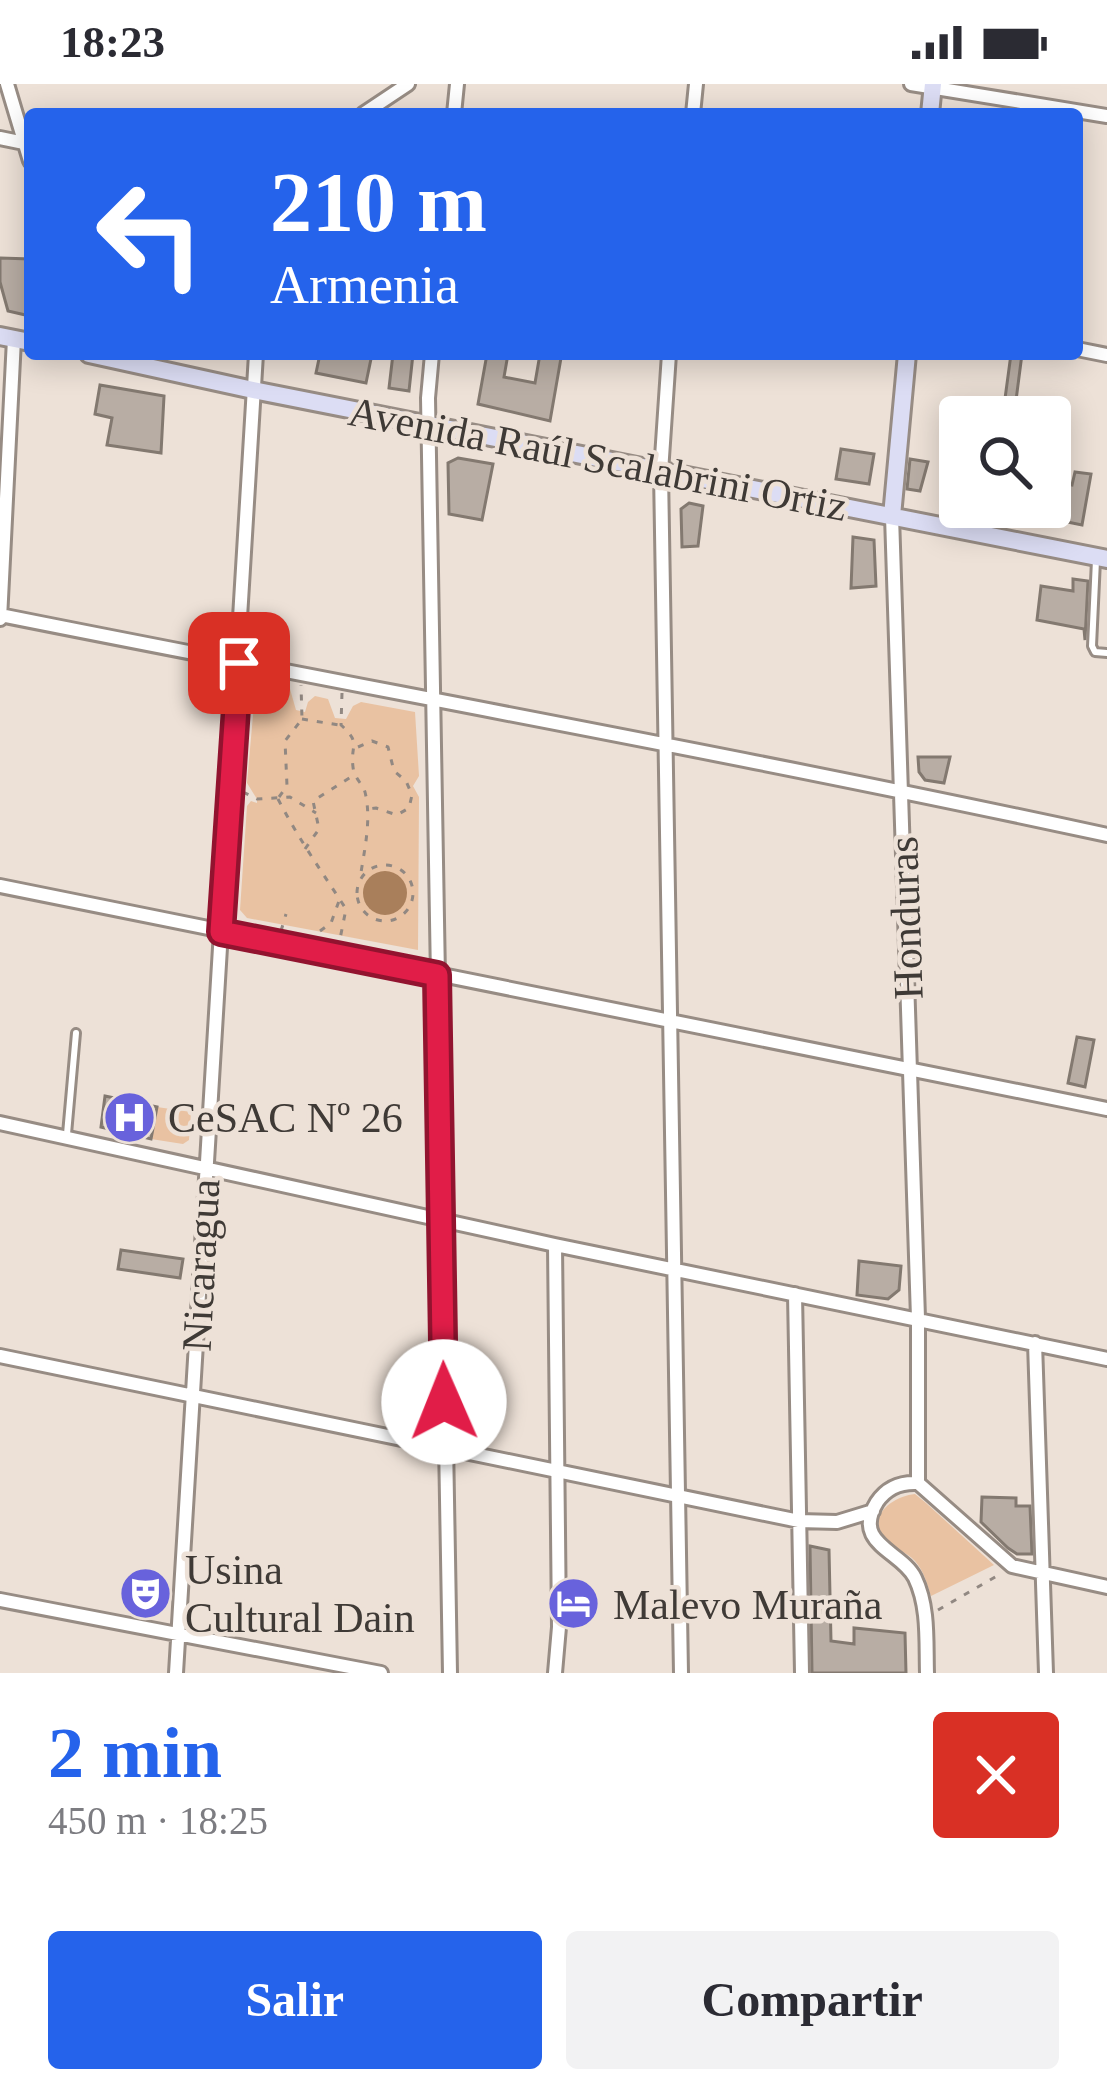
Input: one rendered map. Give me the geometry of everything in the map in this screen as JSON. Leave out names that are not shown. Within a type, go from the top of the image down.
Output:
[{"type":"main road","name":"Avenida Raúl Scalabrini Ortiz","points":[[116,360],[1102,558]]},
{"type":"main road","name":"Honduras","points":[[892,516],[906,360]]},
{"type":"street","points":[[7,84],[24,135]]},
{"type":"street","points":[[372,108],[408,84]]},
{"type":"street","points":[[911,84],[1061,108]]},
{"type":"street","points":[[15,339],[0,618],[901,790],[1107,835]]},
{"type":"street","name":"Nicaragua","points":[[176,1673],[256,360]]},
{"type":"street","points":[[432,360],[428,423],[450,1673]]},
{"type":"street","points":[[669,360],[661,472],[682,1673]]},
{"type":"street","name":"Honduras","points":[[892,516],[918,1318],[918,1483]]},
{"type":"street","points":[[0,886],[1107,1109]]},
{"type":"street","points":[[0,1123],[1107,1359]]},
{"type":"street","points":[[555,1673],[559,1627],[556,1245]]},
{"type":"street","points":[[795,1294],[802,1673]]},
{"type":"street","points":[[1035,1342],[1046,1673]]},
{"type":"street","points":[[0,1356],[799,1521],[837,1522],[873,1511]]},
{"type":"street","points":[[927,1673],[926,1616],[909,1568],[876,1541],[873,1511],[896,1485],[918,1483],[1012,1566],[1107,1587]]},
{"type":"street","points":[[0,1600],[381,1673]]},
{"type":"lane","points":[[1102,558],[1092,646],[1096,652],[1107,653]]},
{"type":"lane","points":[[66,1138],[76,1033]]},
{"type":"path","points":[[278,799],[287,786],[285,741],[302,719],[302,676]]},
{"type":"path","points":[[341,725],[342,684]]},
{"type":"path","points":[[302,719],[341,725],[356,748],[354,775],[364,790],[368,828],[357,901]]},
{"type":"path","points":[[356,748],[372,741],[388,747],[394,771],[412,787],[404,812],[389,816],[376,808],[366,809]]},
{"type":"path","points":[[304,850],[319,830],[313,801],[354,775]]},
{"type":"path","points":[[231,785],[257,799],[290,796],[316,813]]},
{"type":"path","points":[[278,799],[304,850],[346,909],[343,936],[334,955]]},
{"type":"path","points":[[340,899],[357,901],[371,918],[393,921],[417,897],[408,875],[388,864],[368,870],[360,879]]},
{"type":"path","points":[[320,931],[331,923],[340,899]]},
{"type":"path","points":[[926,1616],[1012,1566]]},
{"type":"shaded area","points":[[273,684],[290,689],[296,710],[305,712],[315,696],[328,699],[335,718],[346,719],[361,702],[415,712],[418,950],[247,918],[240,910],[247,806],[251,801],[257,803],[247,783],[254,704],[257,695]]},
{"type":"shaded area","points":[[385,871],[401,877],[407,893],[401,909],[385,915],[369,909],[363,893],[369,877]]},
{"type":"shaded area","points":[[157,1107],[191,1112],[189,1140],[183,1144],[151,1139]]},
{"type":"shaded area","points":[[915,1494],[994,1565],[931,1596],[918,1565],[887,1543],[879,1530],[885,1508]]},
{"type":"building","points":[[0,258],[24,259],[24,315],[8,311]]},
{"type":"building","points":[[319,360],[371,360],[366,383],[316,373]]},
{"type":"building","points":[[392,360],[412,360],[409,391],[389,388]]},
{"type":"building","points":[[486,360],[507,360],[504,377],[535,383],[539,360],[561,360],[550,421],[478,404]]},
{"type":"building","points":[[1010,360],[1021,360],[1017,396],[1005,396]]},
{"type":"building","points":[[100,385],[164,396],[161,453],[107,445],[112,418],[95,414]]},
{"type":"building","points":[[841,449],[874,454],[869,484],[836,479]]},
{"type":"building","points":[[458,458],[493,464],[482,520],[449,514],[448,463]]},
{"type":"building","points":[[910,459],[928,462],[920,491],[907,489]]},
{"type":"building","points":[[1075,472],[1091,474],[1082,525],[1071,523]]},
{"type":"building","points":[[689,503],[703,506],[698,546],[682,547],[681,509]]},
{"type":"building","points":[[853,537],[874,540],[876,586],[851,588]]},
{"type":"building","points":[[1073,579],[1088,581],[1085,640],[1084,629],[1037,620],[1041,586],[1073,591]]},
{"type":"building","points":[[918,757],[950,757],[944,783],[925,780]]},
{"type":"building","points":[[1077,1037],[1094,1040],[1085,1087],[1068,1083]]},
{"type":"building","name":"CeSAC Nº 26","points":[[105,1096],[157,1107],[151,1139],[101,1127]]},
{"type":"building","points":[[121,1250],[183,1259],[180,1278],[118,1269]]},
{"type":"building","points":[[859,1261],[901,1266],[899,1290],[888,1299],[857,1295]]},
{"type":"building","points":[[982,1497],[1016,1498],[1016,1506],[1030,1506],[1032,1554],[1017,1554],[981,1522]]},
{"type":"building","points":[[810,1546],[829,1550],[831,1641],[854,1644],[854,1628],[905,1633],[906,1673],[812,1673]]},
{"type":"building","name":"Usina Cultural Dain","points":[[132,1577],[163,1580],[160,1606],[153,1611],[129,1609]]},
{"type":"place","name":"CeSAC Nº 26","points":[[129,1117]]},
{"type":"place","name":"Usina Cultural Dain","points":[[146,1593]]},
{"type":"place","name":"Malevo Muraña","points":[[574,1604]]},
{"type":"route","points":[[239,663],[221,932],[437,975],[444,1402]]}]
